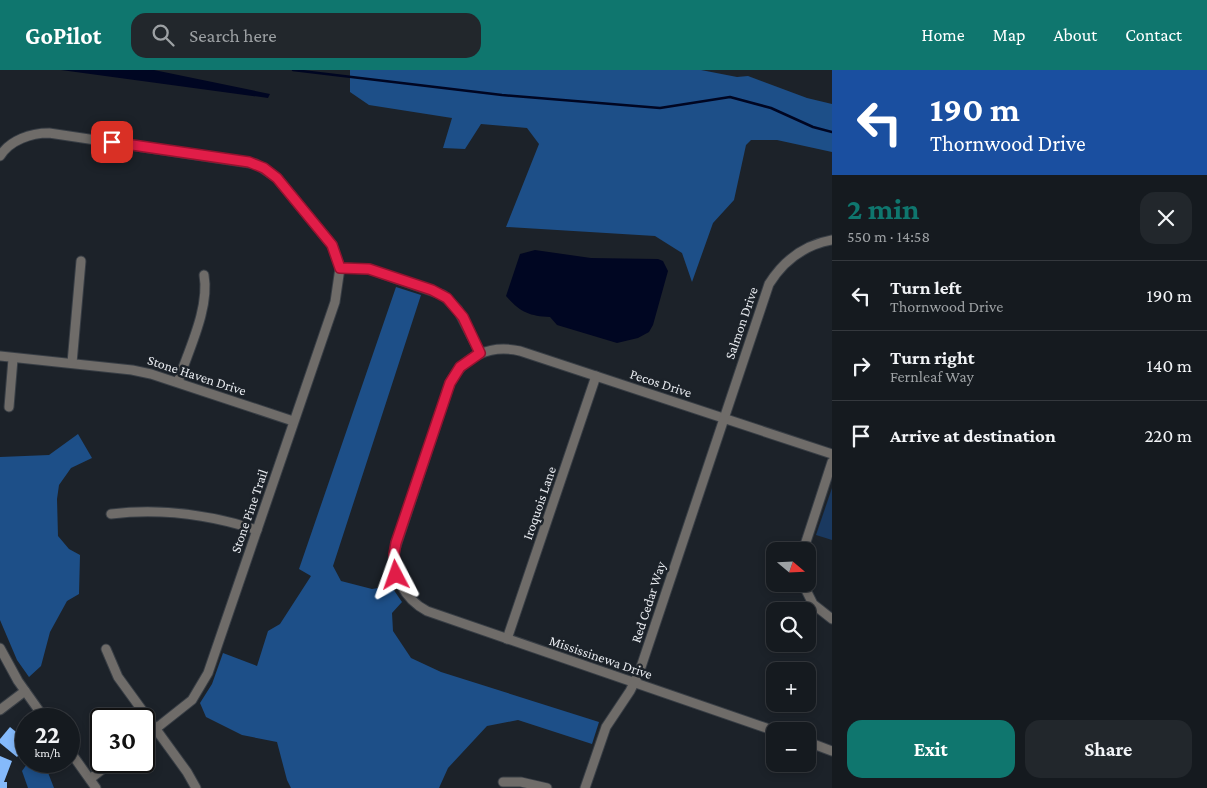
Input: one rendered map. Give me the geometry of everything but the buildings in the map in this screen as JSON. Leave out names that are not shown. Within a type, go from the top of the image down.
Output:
[{"type":"street","points":[[1,154],[25,137],[49,133],[256,164],[277,178],[332,245],[340,268],[369,269],[432,290],[447,298],[463,317],[480,353]]},
{"type":"street","name":"Salmon Drive","points":[[723,418],[769,284],[784,264],[796,254],[816,244],[832,240]]},
{"type":"street","points":[[72,363],[81,261]]},
{"type":"street","name":"Stone Pine Trail","points":[[155,730],[186,705],[204,682],[334,302],[338,289],[340,268]]},
{"type":"street","points":[[178,382],[203,305],[206,290],[204,275]]},
{"type":"street","name":"Pecos Drive","points":[[480,353],[495,349],[513,349],[832,454]]},
{"type":"street","name":"Mississinewa Drive","points":[[480,353],[460,367],[450,383],[395,549],[396,575],[408,596],[419,606],[431,612],[766,728]]},
{"type":"street","name":"Stone Haven Drive","points":[[0,356],[13,359],[132,370],[178,382],[293,422]]},
{"type":"street","points":[[9,407],[13,359]]},
{"type":"street","name":"Iroquois Lane","points":[[507,638],[596,376]]},
{"type":"street","name":"Red Cedar Way","points":[[585,788],[606,727],[635,683],[723,418]]},
{"type":"street","points":[[806,542],[832,462]]},
{"type":"street","points":[[110,514],[180,512],[219,518],[257,530]]},
{"type":"street","points":[[807,592],[813,604],[832,618]]},
{"type":"street","points":[[0,648],[37,708]]},
{"type":"street","points":[[106,648],[118,678],[139,708]]},
{"type":"street","points":[[0,710],[25,691]]},
{"type":"street","points":[[155,730],[187,772],[196,788]]},
{"type":"street","points":[[816,745],[832,751]]},
{"type":"street","points":[[80,765],[96,788]]},
{"type":"street","points":[[90,779],[97,773]]},
{"type":"street","points":[[503,782],[521,782],[547,788]]},
{"type":"shaded area","points":[[61,70],[154,70],[270,94],[268,98]]},
{"type":"shaded area","points":[[350,70],[701,70],[737,77],[748,76],[807,98],[832,104],[832,152],[777,140],[751,140],[746,145],[734,200],[713,223],[692,282],[682,253],[655,236],[506,227],[539,144],[527,128],[481,124],[465,149],[443,148],[452,118],[369,105],[350,92]]},
{"type":"shaded area","points":[[535,250],[591,258],[658,259],[663,261],[668,271],[653,325],[649,332],[638,338],[617,343],[557,325],[550,317],[536,316],[516,306],[506,296],[520,254]]},
{"type":"shaded area","points":[[396,287],[421,295],[333,566],[341,581],[372,589],[391,586],[402,602],[392,613],[393,631],[411,658],[441,672],[599,722],[592,744],[518,720],[487,726],[448,768],[439,788],[291,788],[277,742],[242,735],[206,717],[200,703],[212,684],[223,653],[257,666],[268,631],[280,624],[311,576],[299,569]]},
{"type":"shaded area","points":[[78,434],[92,458],[71,468],[59,485],[57,499],[58,536],[69,549],[80,555],[79,594],[67,601],[50,632],[41,666],[29,677],[17,660],[0,620],[0,457],[49,455]]},
{"type":"shaded area","points":[[832,488],[832,540],[816,535]]},
{"type":"shaded area","points":[[23,773],[48,773],[54,788],[28,788]]},
{"type":"waterway","points":[[293,70],[502,95],[660,108],[730,97],[771,108],[813,127],[832,132]]},
{"type":"route","points":[[112,142],[256,164],[277,178],[332,245],[340,268],[355,267],[369,269],[432,290],[450,300],[463,317],[480,353],[473,356],[460,367],[450,383],[396,543],[394,561],[396,575]]}]
